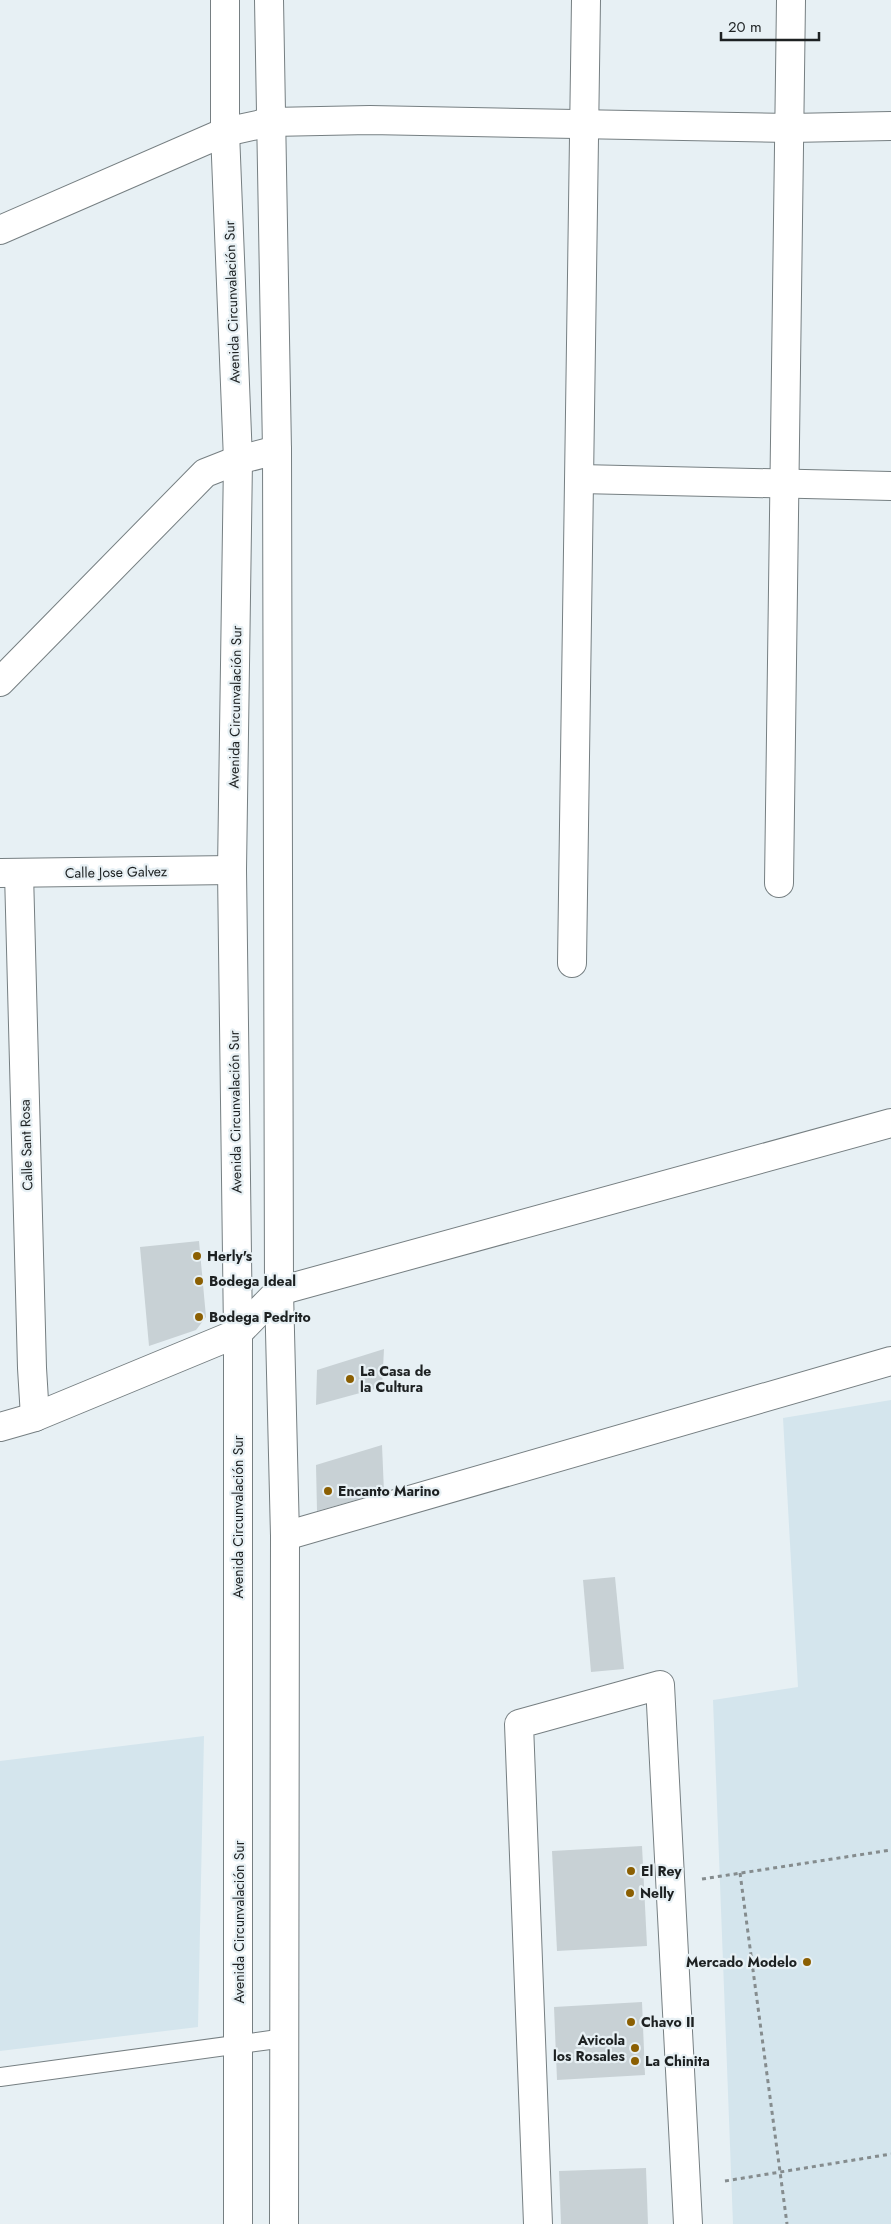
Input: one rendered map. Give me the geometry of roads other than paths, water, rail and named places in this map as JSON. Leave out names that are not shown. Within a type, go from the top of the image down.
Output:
[{"type":"street","name":"Avenida Circunvalación Sur","points":[[225,0],[225,132],[238,460],[232,870],[238,1333],[238,2224]]},
{"type":"street","points":[[268,0],[277,450],[279,1291],[285,1536],[284,2224]]},
{"type":"street","points":[[572,963],[586,0]]},
{"type":"street","points":[[779,883],[791,0]]},
{"type":"street","points":[[0,230],[225,132],[271,122],[370,120],[790,128],[891,126]]},
{"type":"street","points":[[0,682],[205,473],[238,460],[277,450]]},
{"type":"street","points":[[580,478],[891,486]]},
{"type":"street","name":"Calle Jose Galvez","points":[[9,873],[232,870]]},
{"type":"street","name":"Calle Sant Rosa","points":[[9,873],[35,1417]]},
{"type":"street","points":[[0,1427],[35,1417],[238,1333],[279,1291],[891,1123]]},
{"type":"street","points":[[285,1536],[891,1361]]},
{"type":"street","points":[[538,2224],[519,1724],[660,1685],[688,2224]]},
{"type":"lane","points":[[0,2077],[285,2038]]},
{"type":"place","name":"Herly's","points":[[197,1256]]},
{"type":"place","name":"Bodega Ideal","points":[[199,1281]]},
{"type":"place","name":"Bodega Pedrito","points":[[199,1317]]},
{"type":"place","name":"La Casa de la Cultura","points":[[350,1379]]},
{"type":"place","name":"Encanto Marino","points":[[328,1491]]},
{"type":"place","name":"El Rey","points":[[631,1871]]},
{"type":"place","name":"Nelly","points":[[630,1893]]},
{"type":"place","name":"Mercado Modelo","points":[[807,1962]]},
{"type":"place","name":"Chavo II","points":[[631,2022]]},
{"type":"place","name":"Avicola los Rosales","points":[[635,2048]]},
{"type":"place","name":"La Chinita","points":[[635,2061]]}]
